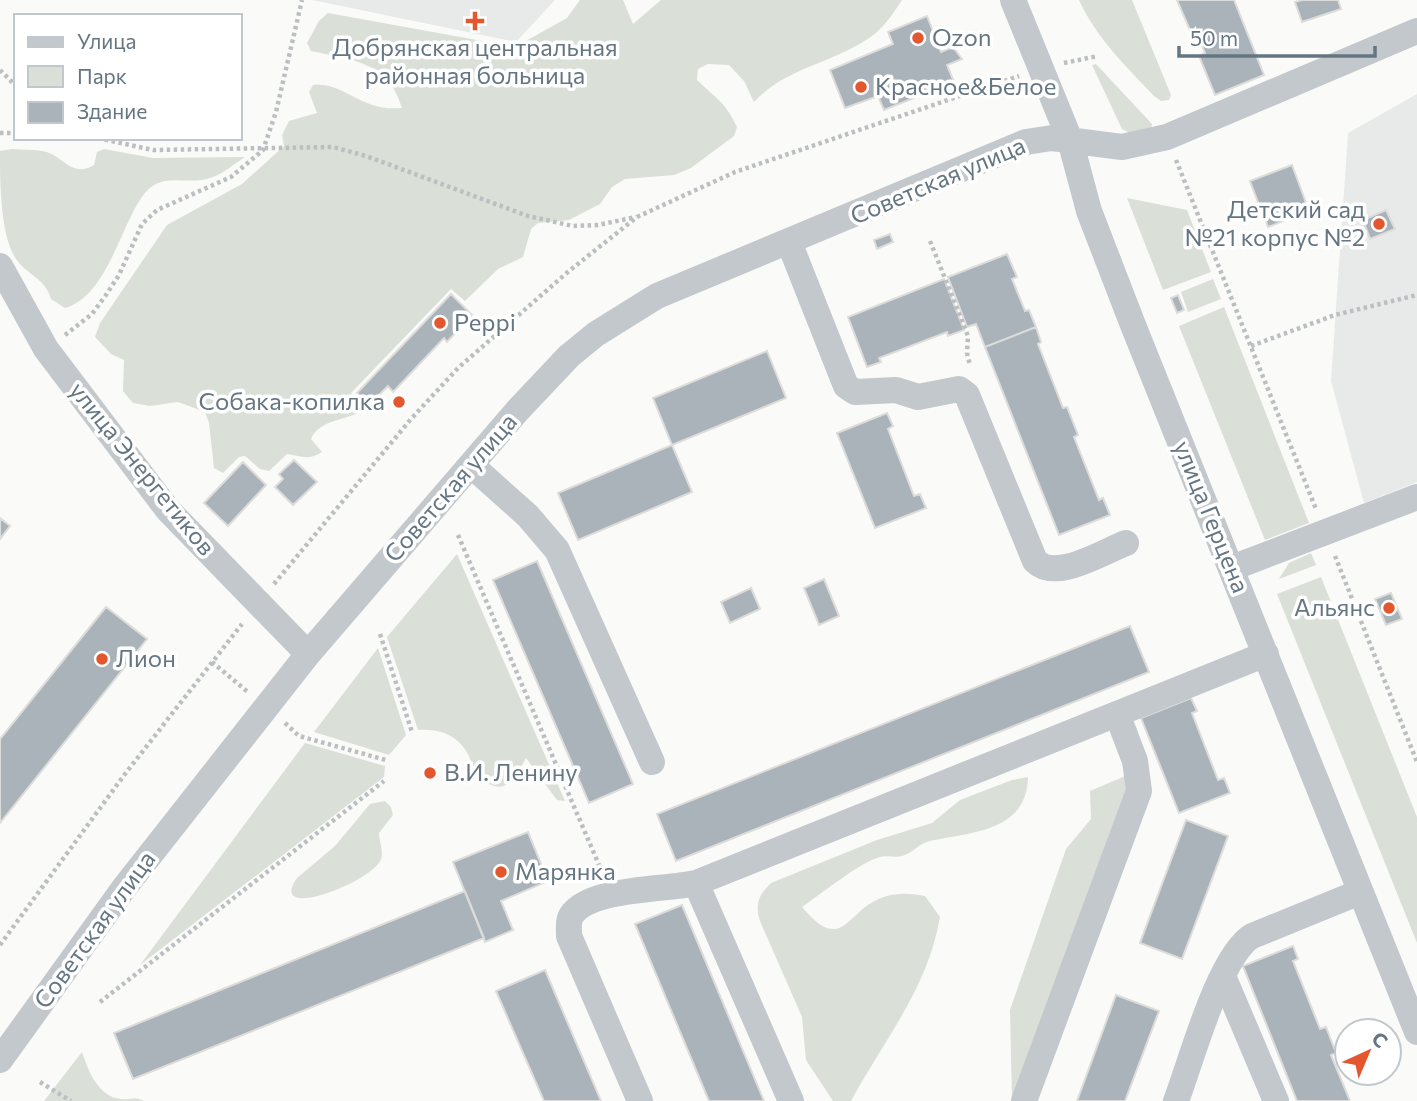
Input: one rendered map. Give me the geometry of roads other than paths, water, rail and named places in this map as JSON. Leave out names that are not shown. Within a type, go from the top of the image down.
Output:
[{"type":"street","name":"улица Герцена","points":[[1013,0],[1070,140],[1089,211],[1417,1032]]},
{"type":"street","name":"Советская улица","points":[[0,1060],[124,888],[308,654],[545,380],[596,334],[657,296],[1026,142],[1052,138],[1122,147],[1167,136],[1417,31]]},
{"type":"street","points":[[789,242],[846,386],[855,392],[896,390],[918,397],[959,388],[967,395],[1035,561],[1041,567],[1059,569],[1126,543]]},
{"type":"street","name":"улица Энергетиков","points":[[0,266],[46,349],[168,510],[308,654]]},
{"type":"street","points":[[471,465],[528,516],[557,551],[652,762]]},
{"type":"street","points":[[1232,568],[1417,497]]},
{"type":"street","points":[[640,1101],[569,936],[568,921],[574,911],[612,896],[696,883],[1266,654]]},
{"type":"street","points":[[1024,1101],[1139,791],[1135,761],[1117,714]]},
{"type":"street","points":[[696,883],[791,1101]]},
{"type":"street","points":[[1177,1101],[1233,954],[1252,936],[1360,892]]},
{"type":"street","points":[[1223,976],[1276,1101]]},
{"type":"place","name":"Добрянская центральная районная больница","points":[[475,21]]},
{"type":"place","name":"Ozon","points":[[918,38]]},
{"type":"place","name":"Красное&Белое","points":[[861,87]]},
{"type":"place","name":"Детский сад №21 корпус №2","points":[[1379,224]]},
{"type":"place","name":"Peppi","points":[[440,323]]},
{"type":"place","name":"Собака-копилка","points":[[399,402]]},
{"type":"place","name":"Альянс","points":[[1389,608]]},
{"type":"place","name":"Лион","points":[[102,659]]},
{"type":"place","name":"В.И. Ленину","points":[[430,773]]},
{"type":"place","name":"Марянка","points":[[501,872]]}]
